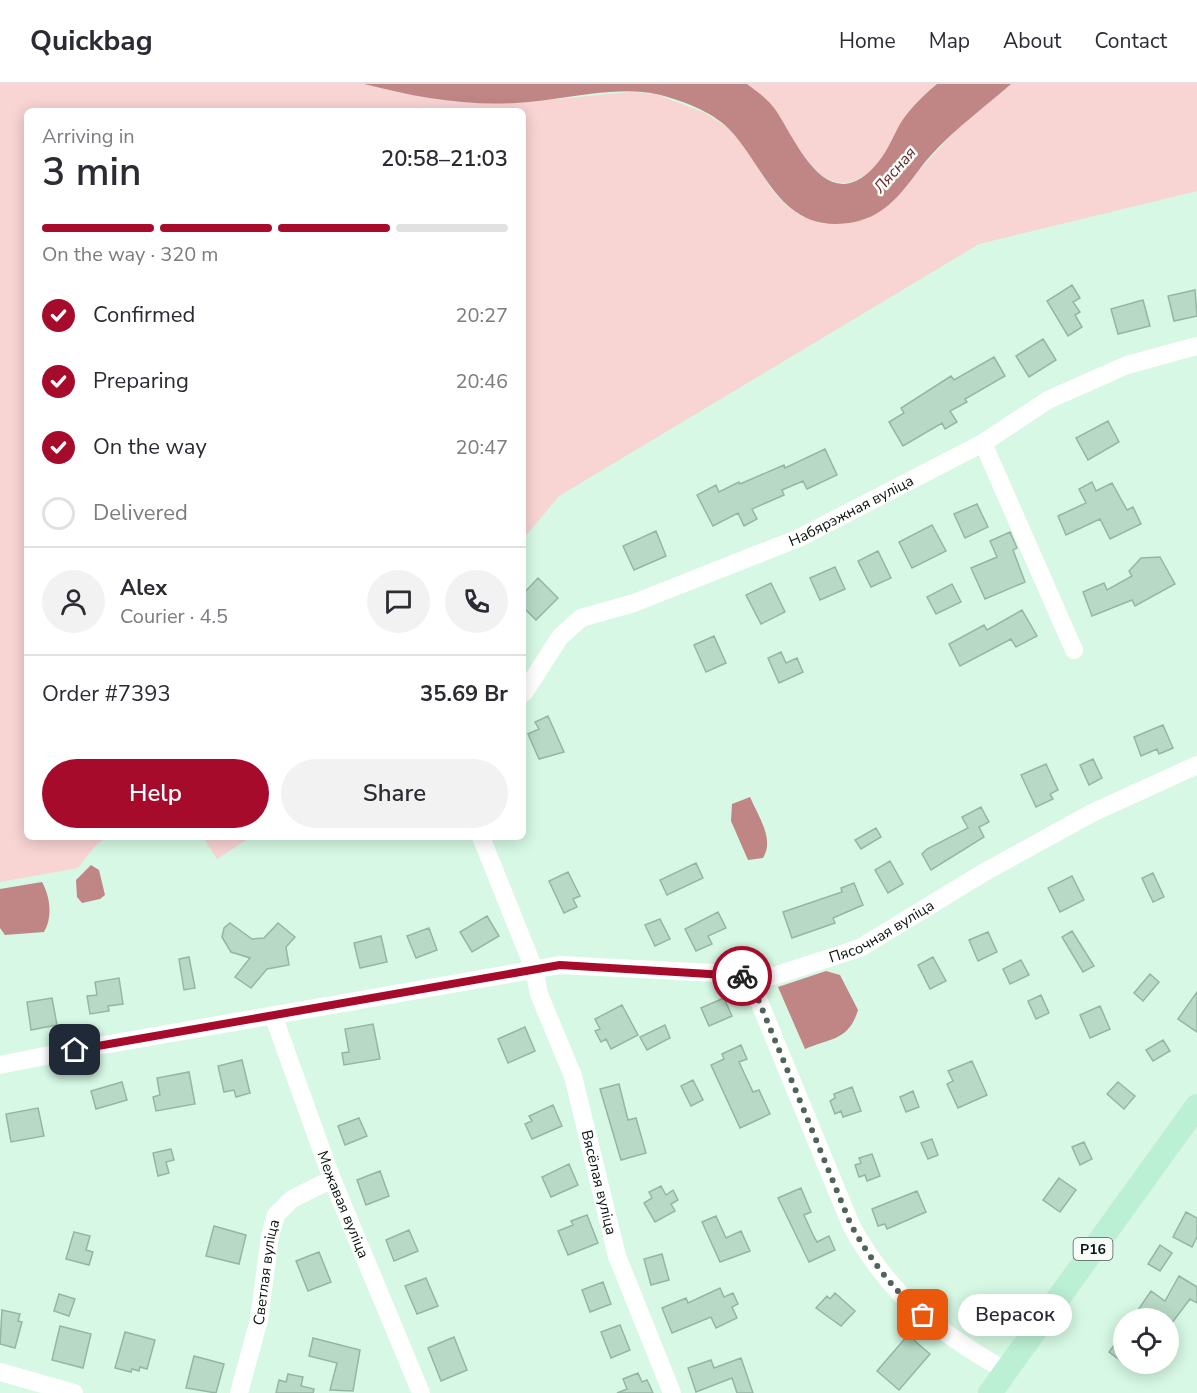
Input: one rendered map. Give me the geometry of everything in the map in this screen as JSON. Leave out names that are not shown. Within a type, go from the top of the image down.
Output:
[{"type":"main road","name":"Р16","points":[[990,1393],[1197,1106]]},
{"type":"street","name":"Набярэжная вуліца","points":[[526,690],[560,637],[581,618],[634,603],[799,538],[983,443],[1048,400],[1126,365],[1197,346]]},
{"type":"street","points":[[983,443],[1074,650]]},
{"type":"street","name":"Пясочная вуліца","points":[[0,1065],[560,965],[749,977],[774,976],[860,948],[983,873],[1092,813],[1197,765]]},
{"type":"street","points":[[482,840],[534,969]]},
{"type":"street","name":"Вясёлая вуліца","points":[[534,969],[539,994],[573,1077],[617,1256],[672,1393]]},
{"type":"street","points":[[749,977],[851,1225],[867,1254],[906,1301],[955,1342],[1006,1371]]},
{"type":"street","name":"Межавая вуліца","points":[[273,1015],[332,1179],[421,1393]]},
{"type":"street","name":"Светлая вуліца","points":[[239,1393],[259,1320],[270,1236],[276,1215],[292,1199],[332,1179]]},
{"type":"street","points":[[0,1372],[74,1393]]},
{"type":"shaded area","points":[[0,84],[364,84],[397,92],[517,103],[630,92],[656,94],[705,113],[727,127],[744,145],[772,190],[786,205],[803,217],[825,224],[847,224],[866,219],[883,209],[960,126],[1011,84],[1197,84],[1197,191],[979,244],[559,496],[526,536],[526,108],[24,108],[24,840],[103,840],[95,846],[78,868],[0,882]]},
{"type":"shaded area","points":[[747,84],[937,84],[907,118],[876,165],[856,180],[841,183],[827,178],[815,169],[804,156],[774,108]]},
{"type":"shaded area","points":[[205,840],[246,840],[217,859]]},
{"type":"water","name":"Лясная","points":[[364,84],[747,84],[774,108],[815,170],[828,180],[842,184],[857,180],[874,167],[908,113],[937,84],[1011,84],[942,144],[890,204],[865,219],[835,224],[815,221],[799,214],[773,189],[729,129],[714,117],[695,107],[665,96],[623,91],[497,104],[421,97]]},
{"type":"water","points":[[750,797],[764,828],[767,843],[763,858],[748,860],[731,821],[732,804]]},
{"type":"water","points":[[91,865],[99,870],[105,895],[100,899],[82,903],[77,897],[76,880]]},
{"type":"water","points":[[42,882],[49,907],[49,920],[44,932],[5,935],[0,928],[0,889]]},
{"type":"water","points":[[826,971],[840,975],[858,1010],[844,1033],[805,1049],[778,987]]},
{"type":"building","points":[[1072,285],[1080,298],[1073,302],[1080,312],[1075,315],[1082,327],[1068,336],[1047,301]]},
{"type":"building","points":[[1195,290],[1197,316],[1174,321],[1168,296]]},
{"type":"building","points":[[1143,300],[1150,326],[1118,334],[1111,309]]},
{"type":"building","points":[[1043,339],[1056,360],[1029,377],[1016,356]]},
{"type":"building","points":[[994,357],[1005,376],[965,399],[967,402],[950,411],[957,422],[945,429],[942,423],[903,446],[889,422],[904,413],[901,408],[951,376],[954,380]]},
{"type":"building","points":[[1108,421],[1119,442],[1088,460],[1076,438]]},
{"type":"building","points":[[825,449],[837,475],[807,489],[803,481],[782,490],[784,495],[752,509],[757,519],[744,526],[738,513],[713,526],[697,495],[716,485],[719,492],[784,465],[785,468]]},
{"type":"building","points":[[1092,482],[1096,491],[1112,483],[1127,510],[1133,507],[1141,524],[1110,539],[1100,519],[1066,535],[1058,516],[1086,503],[1079,489]]},
{"type":"building","points":[[977,504],[988,527],[965,538],[954,514]]},
{"type":"building","points":[[932,525],[946,551],[912,568],[899,542]]},
{"type":"building","points":[[656,531],[666,556],[634,570],[623,546]]},
{"type":"building","points":[[1010,532],[1017,548],[1013,550],[1025,582],[985,599],[971,568],[997,557],[990,541]]},
{"type":"building","points":[[878,551],[891,578],[871,587],[858,561]]},
{"type":"building","points":[[1160,557],[1175,584],[1135,606],[1132,600],[1092,616],[1083,592],[1104,583],[1107,590],[1132,576],[1129,571],[1141,558]]},
{"type":"building","points":[[835,567],[845,589],[820,600],[810,578]]},
{"type":"building","points":[[538,578],[558,598],[536,620],[526,610],[526,591]]},
{"type":"building","points":[[771,583],[785,612],[761,624],[746,595]]},
{"type":"building","points":[[952,584],[961,602],[936,614],[927,597]]},
{"type":"building","points":[[1022,610],[1037,636],[1016,647],[1011,639],[960,666],[949,644],[984,625],[987,630]]},
{"type":"building","points":[[714,636],[726,663],[706,672],[694,645]]},
{"type":"building","points":[[781,652],[786,663],[797,658],[803,672],[779,683],[768,658]]},
{"type":"building","points":[[548,716],[564,752],[539,759],[528,734],[539,729],[535,722]]},
{"type":"building","points":[[1163,725],[1173,748],[1159,754],[1157,749],[1141,756],[1134,737]]},
{"type":"building","points":[[1093,759],[1102,778],[1089,785],[1080,765]]},
{"type":"building","points":[[1046,764],[1058,790],[1050,794],[1053,799],[1036,807],[1021,775]]},
{"type":"building","points":[[981,807],[989,822],[979,827],[984,837],[931,870],[922,854],[927,849],[968,828],[962,817]]},
{"type":"building","points":[[876,828],[881,837],[861,849],[855,840]]},
{"type":"building","points":[[890,861],[903,884],[888,893],[875,870]]},
{"type":"building","points":[[696,863],[703,878],[667,895],[660,880]]},
{"type":"building","points":[[568,872],[580,896],[573,899],[577,907],[564,913],[549,881]]},
{"type":"building","points":[[1153,873],[1164,897],[1153,902],[1142,878]]},
{"type":"building","points":[[1072,876],[1084,900],[1060,912],[1048,888]]},
{"type":"building","points":[[854,883],[863,905],[833,918],[835,923],[792,938],[783,912],[842,892],[841,888]]},
{"type":"building","points":[[718,912],[726,928],[708,936],[712,944],[696,951],[685,929]]},
{"type":"building","points":[[487,916],[499,936],[472,952],[460,932]]},
{"type":"building","points":[[660,919],[670,939],[655,946],[645,925]]},
{"type":"building","points":[[230,923],[252,939],[264,938],[278,923],[295,937],[286,947],[289,965],[267,969],[251,988],[235,977],[250,958],[231,952],[222,937],[224,928]]},
{"type":"building","points":[[429,928],[437,950],[416,958],[407,936]]},
{"type":"building","points":[[1072,931],[1094,966],[1083,972],[1062,937]]},
{"type":"building","points":[[988,932],[997,952],[978,961],[969,940]]},
{"type":"building","points":[[381,936],[387,962],[360,968],[354,943]]},
{"type":"building","points":[[189,957],[195,988],[184,990],[179,959]]},
{"type":"building","points":[[933,957],[946,981],[930,989],[918,965]]},
{"type":"building","points":[[1021,960],[1029,975],[1010,984],[1003,969]]},
{"type":"building","points":[[1150,974],[1159,982],[1143,1001],[1134,993]]},
{"type":"building","points":[[119,978],[123,1004],[108,1006],[109,1011],[90,1014],[87,996],[97,995],[95,982]]},
{"type":"building","points":[[1197,992],[1197,1032],[1178,1019]]},
{"type":"building","points":[[1041,995],[1049,1013],[1036,1019],[1028,1001]]},
{"type":"building","points":[[52,998],[57,1025],[31,1030],[27,1002]]},
{"type":"building","points":[[724,998],[732,1016],[709,1026],[701,1008]]},
{"type":"building","points":[[622,1005],[638,1035],[611,1049],[606,1039],[601,1042],[595,1031],[600,1029],[595,1019]]},
{"type":"building","points":[[1100,1006],[1110,1029],[1090,1038],[1080,1015]]},
{"type":"building","points":[[373,1024],[380,1059],[344,1065],[342,1053],[349,1052],[345,1029]]},
{"type":"building","points":[[665,1025],[670,1038],[647,1050],[640,1037]]},
{"type":"building","points":[[525,1027],[535,1051],[508,1063],[498,1039]]},
{"type":"building","points":[[1163,1040],[1170,1051],[1153,1061],[1146,1050]]},
{"type":"building","points":[[741,1045],[747,1059],[739,1062],[753,1092],[759,1090],[770,1114],[740,1128],[711,1065],[724,1059],[722,1054]]},
{"type":"building","points":[[242,1060],[250,1093],[236,1097],[234,1090],[224,1092],[218,1066]]},
{"type":"building","points":[[972,1061],[987,1095],[958,1108],[947,1084],[953,1081],[948,1071]]},
{"type":"building","points":[[189,1072],[195,1104],[156,1111],[153,1097],[160,1095],[157,1078]]},
{"type":"building","points":[[693,1080],[703,1100],[691,1106],[681,1086]]},
{"type":"building","points":[[122,1082],[127,1100],[96,1109],[91,1091]]},
{"type":"building","points":[[1118,1082],[1135,1096],[1124,1109],[1107,1094]]},
{"type":"building","points":[[619,1084],[628,1120],[636,1118],[646,1153],[621,1160],[600,1089]]},
{"type":"building","points":[[852,1087],[861,1111],[843,1117],[841,1111],[835,1114],[830,1101],[835,1098],[834,1094]]},
{"type":"building","points":[[913,1091],[919,1107],[906,1112],[900,1097]]},
{"type":"building","points":[[553,1105],[562,1126],[532,1139],[525,1124],[532,1121],[529,1116]]},
{"type":"building","points":[[38,1108],[44,1136],[11,1142],[6,1114]]},
{"type":"building","points":[[359,1118],[367,1136],[345,1145],[338,1126]]},
{"type":"building","points":[[932,1139],[938,1155],[928,1159],[921,1143]]},
{"type":"building","points":[[1084,1142],[1092,1159],[1080,1165],[1072,1147]]},
{"type":"building","points":[[171,1149],[174,1160],[166,1162],[169,1173],[158,1176],[153,1153]]},
{"type":"building","points":[[872,1154],[880,1176],[867,1181],[865,1175],[859,1177],[855,1165],[861,1163],[859,1158]]},
{"type":"building","points":[[569,1164],[578,1185],[551,1197],[542,1177]]},
{"type":"building","points":[[380,1171],[389,1196],[366,1205],[357,1180]]},
{"type":"building","points":[[1059,1178],[1076,1190],[1060,1212],[1043,1200]]},
{"type":"building","points":[[661,1186],[666,1195],[673,1190],[678,1200],[671,1204],[675,1211],[655,1222],[644,1203],[652,1198],[649,1192]]},
{"type":"building","points":[[801,1188],[811,1212],[804,1215],[814,1237],[817,1242],[829,1236],[835,1250],[809,1262],[778,1198]]},
{"type":"building","points":[[917,1191],[926,1212],[887,1229],[885,1224],[878,1226],[872,1209]]},
{"type":"building","points":[[1186,1212],[1197,1218],[1197,1237],[1192,1247],[1173,1237]]},
{"type":"building","points":[[587,1215],[598,1243],[568,1255],[558,1231],[573,1225],[571,1221]]},
{"type":"building","points":[[716,1216],[726,1238],[741,1231],[750,1251],[720,1262],[702,1222]]},
{"type":"building","points":[[214,1226],[246,1235],[239,1264],[206,1256]]},
{"type":"building","points":[[409,1230],[418,1251],[394,1261],[386,1240]]},
{"type":"building","points":[[74,1232],[90,1236],[86,1250],[93,1252],[89,1265],[66,1259]]},
{"type":"building","points":[[1160,1245],[1172,1253],[1160,1271],[1148,1264]]},
{"type":"building","points":[[319,1252],[331,1282],[308,1291],[296,1261]]},
{"type":"building","points":[[662,1254],[669,1280],[651,1285],[644,1259]]},
{"type":"building","points":[[1179,1276],[1197,1287],[1197,1303],[1190,1299],[1179,1313],[1179,1308],[1139,1308],[1151,1291],[1165,1301]]},
{"type":"building","points":[[426,1278],[438,1306],[417,1314],[405,1286]]},
{"type":"building","points":[[603,1282],[611,1304],[590,1312],[582,1290]]},
{"type":"building","points":[[720,1288],[724,1297],[733,1293],[738,1304],[732,1307],[737,1318],[716,1328],[711,1317],[672,1333],[662,1308],[686,1298],[688,1303]]},
{"type":"building","points":[[835,1293],[855,1311],[841,1326],[816,1308],[827,1296],[830,1299]]},
{"type":"building","points":[[59,1294],[75,1299],[69,1316],[54,1311]]},
{"type":"building","points":[[2,1310],[20,1314],[18,1321],[22,1322],[15,1348],[0,1344]]},
{"type":"building","points":[[620,1325],[630,1350],[611,1358],[601,1332]]},
{"type":"building","points":[[60,1326],[91,1334],[83,1368],[52,1360]]},
{"type":"building","points":[[125,1332],[155,1340],[147,1369],[140,1367],[139,1371],[132,1369],[131,1372],[115,1368]]},
{"type":"building","points":[[908,1335],[930,1354],[899,1390],[877,1371]]},
{"type":"building","points":[[454,1337],[467,1370],[441,1381],[428,1348]]},
{"type":"building","points":[[313,1338],[360,1350],[353,1391],[330,1390],[337,1363],[309,1356]]},
{"type":"building","points":[[194,1356],[224,1364],[216,1393],[186,1388]]},
{"type":"building","points":[[741,1358],[753,1393],[737,1393],[732,1378],[696,1392],[688,1368],[711,1360],[714,1368]]},
{"type":"building","points":[[638,1373],[642,1382],[647,1380],[653,1393],[617,1393],[627,1389],[623,1379]]},
{"type":"building","points":[[288,1374],[303,1377],[301,1386],[314,1389],[313,1393],[276,1393],[279,1380],[286,1382]]},
{"type":"way so far","points":[[742,976],[749,977],[851,1225],[867,1254],[906,1301],[923,1315]]},
{"type":"place","name":"Верасок","points":[[923,1315]]},
{"type":"route","points":[[75,1050],[560,965],[742,976]]}]
